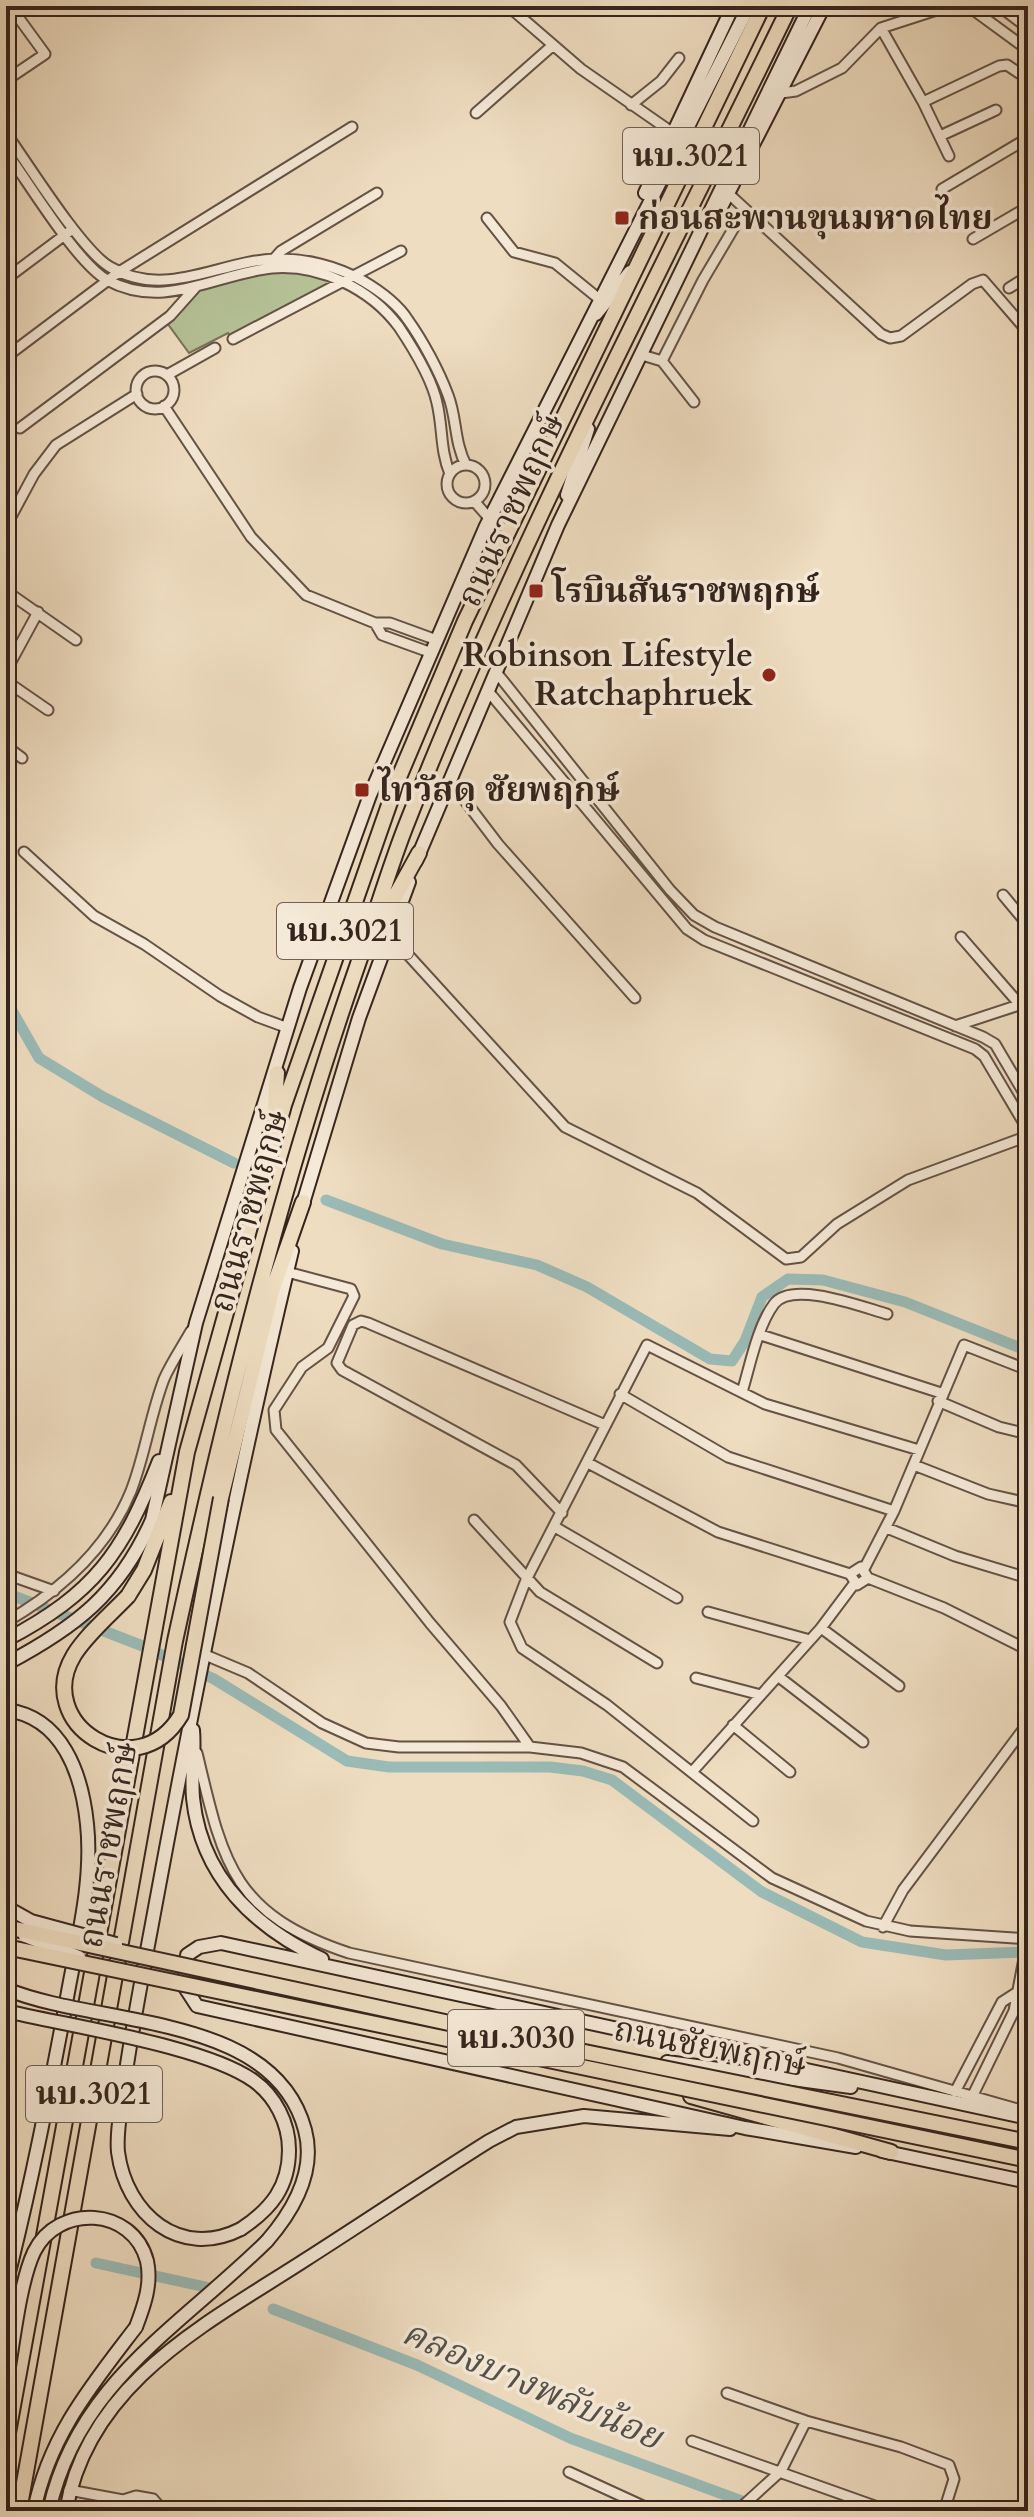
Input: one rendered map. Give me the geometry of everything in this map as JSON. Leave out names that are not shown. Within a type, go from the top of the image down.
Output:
[{"type":"main road","name":"ถนนราชพฤกษ์","points":[[613,270],[733,6]]},
{"type":"main road","name":"ถนนราชพฤกษ์","points":[[167,1439],[196,1323],[264,1101],[277,1073],[288,1028],[370,795],[434,639],[489,518],[598,298],[749,6]]},
{"type":"main road","name":"ถนนราชพฤกษ์","points":[[6,2444],[187,1452],[284,1105],[397,782],[424,716],[508,527],[763,6]]},
{"type":"main road","name":"ถนนราชพฤกษ์","points":[[19,2511],[175,1641],[205,1503],[279,1205],[325,1054],[403,831],[451,715],[598,395],[790,6]]},
{"type":"main road","name":"ถนนราชพฤกษ์","points":[[192,1713],[237,1481],[303,1202],[359,1018],[419,853],[558,525],[810,6]]},
{"type":"main road","name":"ถนนราชพฤกษ์","points":[[698,241],[730,195],[824,6]]},
{"type":"main road","points":[[584,329],[642,257]]},
{"type":"main road","points":[[558,525],[598,395]]},
{"type":"main road","name":"นบ.3021","points":[[359,960],[419,853]]},
{"type":"main road","points":[[273,1149],[277,1073]]},
{"type":"main road","points":[[187,1452],[165,1520],[144,1570],[128,1596],[74,1655],[65,1691],[71,1715],[91,1738],[131,1750],[152,1744],[174,1726],[181,1715],[221,1498],[272,1291],[303,1202]]},
{"type":"main road","points":[[6,1640],[47,1618],[86,1588],[123,1541],[140,1510],[167,1439]]},
{"type":"main road","points":[[6,1664],[58,1636],[95,1607],[113,1587],[143,1541],[158,1493],[167,1439]]},
{"type":"main road","points":[[6,1710],[49,1728],[68,1752],[81,1787],[89,1855],[84,1904],[51,2083],[6,2284]]},
{"type":"main road","points":[[192,1713],[193,1796],[207,1855],[240,1904],[264,1927],[289,1944],[343,1969]]},
{"type":"main road","points":[[6,2011],[188,2053],[222,2064],[255,2081],[284,2119],[289,2164],[277,2197],[265,2213],[227,2236],[203,2239],[180,2237],[158,2227],[133,2199],[123,2177],[118,2149],[128,2055],[192,1713]]},
{"type":"main road","points":[[6,1907],[31,1921],[102,1941],[589,2050],[767,2078],[900,2093]]},
{"type":"main road","points":[[6,1928],[88,1959],[582,2067],[891,2152]]},
{"type":"main road","name":"ถนนชัยพฤกษ์","points":[[6,1928],[555,2046],[1028,2142]]},
{"type":"main road","points":[[1028,2115],[900,2093],[221,1943],[207,1944],[187,1955],[184,1986],[197,2006],[216,2012],[745,2128],[891,2152],[1028,2182]]},
{"type":"main road","name":"ถนนชัยพฤกษ์","points":[[6,1947],[1028,2160]]},
{"type":"main road","points":[[6,1989],[49,2004],[207,2038],[251,2057],[287,2091],[302,2116],[308,2154],[293,2205],[267,2241],[140,2356],[95,2406],[69,2447],[49,2511]]},
{"type":"main road","points":[[66,2511],[69,2490],[92,2435],[112,2405],[149,2366],[198,2328],[489,2141],[516,2127],[584,2116],[628,2117],[709,2129],[745,2128]]},
{"type":"main road","points":[[6,2384],[35,2251],[50,2231],[70,2219],[108,2220],[122,2225],[141,2246],[146,2259],[148,2286],[136,2327],[61,2430],[44,2472],[34,2511]]},
{"type":"street","points":[[8,79],[45,54],[10,6]]},
{"type":"street","points":[[508,6],[552,46],[673,133]]},
{"type":"street","points":[[781,93],[796,91],[842,68],[881,28],[901,19],[949,6]]},
{"type":"street","points":[[968,6],[1028,50]]},
{"type":"street","points":[[999,6],[1009,9],[1028,28]]},
{"type":"street","points":[[881,28],[949,156]]},
{"type":"street","points":[[476,113],[552,46]]},
{"type":"street","points":[[631,105],[661,81],[679,58]]},
{"type":"street","points":[[923,102],[999,66],[1007,65],[1028,79]]},
{"type":"street","points":[[940,136],[996,110]]},
{"type":"street","points":[[6,357],[119,272],[352,127]]},
{"type":"street","points":[[6,133],[70,231],[84,259],[109,281],[139,290],[170,294],[194,283],[273,264],[313,262],[355,276],[382,291],[408,319],[449,396],[455,440],[466,465]]},
{"type":"street","points":[[942,189],[1028,138]]},
{"type":"street","points":[[6,152],[70,231],[94,255],[119,272],[142,279],[194,283]]},
{"type":"street","points":[[273,264],[377,193]]},
{"type":"street","points":[[730,195],[881,334],[890,338],[901,336],[972,284],[983,280],[1028,332]]},
{"type":"street","points":[[973,239],[1028,207]]},
{"type":"street","points":[[662,361],[703,280],[745,209]]},
{"type":"street","points":[[487,218],[514,252],[555,263],[598,298]]},
{"type":"street","points":[[6,279],[70,231]]},
{"type":"street","points":[[233,339],[401,251]]},
{"type":"street","points":[[273,264],[319,273],[344,282],[372,299],[401,330],[434,393],[452,496],[463,502],[474,501],[483,492],[485,479],[478,469],[466,465],[450,474]]},
{"type":"street","points":[[1009,288],[1028,276]]},
{"type":"street","points":[[20,428],[170,316],[194,283]]},
{"type":"street","points":[[6,526],[34,474],[56,445],[137,394],[139,382],[148,373],[167,375],[215,348]]},
{"type":"street","points":[[642,355],[662,361],[694,402]]},
{"type":"street","points":[[137,394],[149,408],[164,406],[171,400],[174,389],[167,375]]},
{"type":"street","points":[[164,406],[251,537],[306,595],[375,623],[390,623],[434,639]]},
{"type":"street","points":[[474,501],[489,518]]},
{"type":"street","points":[[6,591],[76,640]]},
{"type":"street","points":[[6,671],[38,612]]},
{"type":"street","points":[[375,623],[382,635],[429,652]]},
{"type":"street","points":[[496,672],[670,890],[694,915],[715,927],[995,1044],[1028,1100]]},
{"type":"street","points":[[6,681],[48,710]]},
{"type":"street","points":[[390,935],[565,1127],[697,1193],[786,1259],[801,1257],[837,1224],[908,1180],[1028,1133],[984,1056],[975,1049],[704,940],[674,917],[488,691]]},
{"type":"street","points":[[6,746],[22,758]]},
{"type":"street","points":[[450,781],[498,844],[635,998]]},
{"type":"street","points":[[24,852],[94,916],[134,937],[220,996],[288,1028]]},
{"type":"street","points":[[658,897],[670,890]]},
{"type":"street","points":[[1003,895],[1028,925]]},
{"type":"street","points":[[961,937],[1024,1003],[1028,1014]]},
{"type":"street","points":[[955,1026],[1024,1003]]},
{"type":"street","points":[[287,1272],[351,1289],[354,1296],[328,1348],[302,1367],[274,1410],[276,1430],[430,1623],[501,1706],[530,1747]]},
{"type":"street","points":[[742,1392],[774,1304],[804,1292],[887,1314]]},
{"type":"street","points":[[562,1513],[516,1465],[342,1370],[337,1363],[353,1325],[361,1321],[368,1323],[605,1425]]},
{"type":"street","points":[[8,1620],[54,1591],[88,1560],[109,1533],[131,1490],[165,1376],[196,1323]]},
{"type":"street","points":[[761,1335],[940,1397],[999,1427],[1028,1434]]},
{"type":"street","points":[[588,1463],[718,1532],[864,1584],[940,1397],[965,1344],[1028,1370]]},
{"type":"street","points":[[753,1821],[584,1688],[522,1648],[510,1622],[526,1580],[647,1345],[765,1404],[919,1450]]},
{"type":"street","points":[[620,1394],[728,1457],[894,1511]]},
{"type":"street","points":[[914,1465],[988,1494],[1028,1503]]},
{"type":"street","points":[[474,1520],[540,1592],[657,1663]]},
{"type":"street","points":[[555,1527],[677,1598]]},
{"type":"street","points":[[887,1528],[955,1556],[1028,1578]]},
{"type":"street","points":[[692,1772],[821,1628],[852,1579],[854,1568],[1028,1650]]},
{"type":"street","points":[[6,1574],[54,1591]]},
{"type":"street","points":[[708,1612],[810,1640]]},
{"type":"street","points":[[821,1628],[899,1686]]},
{"type":"street","points":[[202,1660],[248,1673],[322,1723],[366,1743],[399,1747],[530,1747],[581,1753],[623,1767],[772,1878],[811,1899],[883,1927],[1026,1935]]},
{"type":"street","points":[[779,1677],[863,1742]]},
{"type":"street","points":[[696,1678],[761,1695]]},
{"type":"street","points":[[883,1927],[903,1890],[1028,1723]]},
{"type":"street","points":[[733,1725],[790,1772]]},
{"type":"street","points":[[194,1742],[211,1822],[236,1877],[252,1899],[276,1918],[319,1943],[349,1953],[838,2058],[1028,2115]]},
{"type":"street","points":[[972,2097],[1014,2011],[1026,1935],[1026,1909]]},
{"type":"street","points":[[955,2092],[1002,2002],[1016,1993]]},
{"type":"street","points":[[727,2393],[949,2465],[954,2479],[944,2511]]},
{"type":"street","points":[[739,2510],[781,2471],[806,2421]]},
{"type":"street","points":[[692,2441],[889,2511]]},
{"type":"street","points":[[569,2472],[654,2511]]},
{"type":"street","points":[[69,2490],[123,2500],[136,2496],[153,2499],[152,2510],[173,2511]]},
{"type":"green space","points":[[289,269],[344,282],[233,339],[228,333],[189,353],[165,320],[195,288],[248,273]]},
{"type":"waterway","points":[[6,1000],[39,1058],[103,1097],[234,1163]]},
{"type":"waterway","points":[[326,1200],[442,1244],[537,1265],[587,1287],[710,1359],[732,1361],[745,1341],[762,1297],[788,1279],[823,1280],[905,1302],[1028,1351]]},
{"type":"waterway","points":[[6,1593],[140,1645],[214,1679],[347,1761],[389,1767],[550,1767],[583,1771],[612,1780],[762,1892],[862,1942],[946,1955],[1028,1952]]},
{"type":"waterway","name":"คลองบางพลับน้อย","points":[[96,2263],[215,2289]]},
{"type":"waterway","name":"คลองบางพลับน้อย","points":[[273,2309],[417,2365],[570,2438],[769,2511]]},
{"type":"place","name":"ก่อนสะพานขุนมหาดไทย","points":[[622,218]]},
{"type":"place","name":"โรบินสันราชพฤกษ์","points":[[536,591]]},
{"type":"place","name":"Robinson Lifestyle Ratchaphruek","points":[[769,675]]},
{"type":"place","name":"ไทวัสดุ ชัยพฤกษ์","points":[[362,790]]}]
